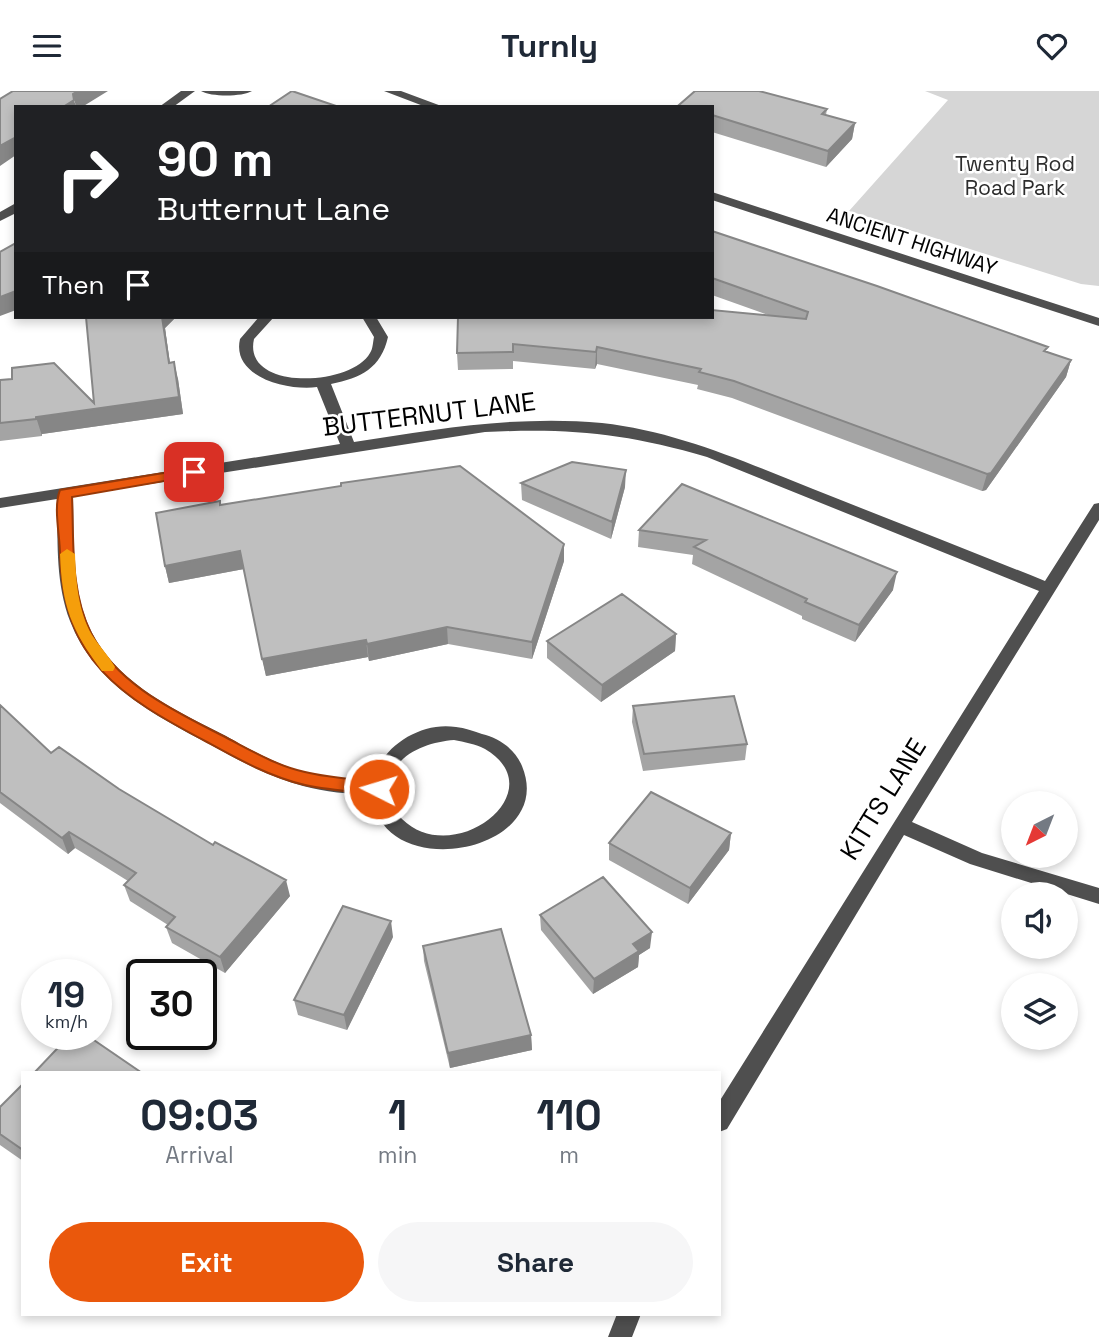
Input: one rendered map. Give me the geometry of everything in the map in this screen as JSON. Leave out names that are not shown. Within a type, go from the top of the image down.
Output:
[{"type":"street","points":[[168,105],[189,91]]},
{"type":"street","points":[[208,91],[246,91]]},
{"type":"street","points":[[390,91],[432,105]]},
{"type":"street","name":"ANCIENT HIGHWAY","points":[[714,197],[1099,322]]},
{"type":"street","points":[[264,319],[255,326],[247,338],[245,351],[251,363],[263,373],[280,380],[323,383],[347,377],[365,367],[378,354],[382,340],[379,327],[371,319]]},
{"type":"street","points":[[323,383],[349,447]]},
{"type":"street","name":"BUTTERNUT LANE","points":[[0,503],[485,428],[549,424],[604,428],[655,437],[781,480],[1049,589]]},
{"type":"street","points":[[65,494],[68,583],[74,608],[84,635],[101,660],[125,685],[157,709],[265,765],[304,779],[379,789]]},
{"type":"street","name":"KITTS LANE","points":[[721,1119],[900,825],[1099,508]]},
{"type":"street","points":[[436,734],[473,735],[489,741],[513,763],[519,777],[519,794],[512,810],[501,824],[484,835],[464,842],[422,840],[404,832],[390,819],[381,805],[379,789],[382,774],[390,760],[410,744],[436,734]]},
{"type":"street","points":[[900,825],[977,859],[1099,896]]},
{"type":"street","points":[[621,1337],[628,1316]]},
{"type":"green space","name":"Twenty Rod Road Park","points":[[925,91],[1099,91],[1099,286],[1081,284],[849,211],[948,100]]},
{"type":"building","points":[[13,91],[78,91],[73,94],[74,100],[66,105],[14,105],[14,138],[0,146],[0,99]]},
{"type":"building","points":[[292,91],[333,105],[271,105]]},
{"type":"building","points":[[695,91],[759,91],[827,109],[822,114],[855,123],[828,151],[714,116],[714,105],[679,105]]},
{"type":"building","points":[[714,232],[1048,347],[1044,351],[1071,360],[991,473],[987,474],[734,381],[699,372],[701,369],[597,347],[596,352],[513,344],[513,352],[457,353],[458,319],[714,319],[714,310],[806,319],[808,312],[714,279]]},
{"type":"building","points":[[14,244],[14,292],[0,297],[0,252]]},
{"type":"building","points":[[86,319],[162,319],[169,363],[174,362],[179,397],[0,423],[0,380],[12,379],[12,368],[54,363],[94,403]]},
{"type":"building","points":[[572,462],[626,470],[612,522],[521,483]]},
{"type":"building","points":[[460,466],[564,544],[532,642],[447,627],[367,644],[366,640],[262,659],[240,551],[165,566],[156,513]]},
{"type":"building","points":[[682,484],[897,572],[859,625],[805,602],[807,599],[694,547],[706,540],[639,530]]},
{"type":"building","points":[[622,594],[676,634],[602,685],[547,641]]},
{"type":"building","points":[[734,696],[747,744],[644,754],[633,706]]},
{"type":"building","points":[[0,705],[51,753],[59,747],[119,789],[213,845],[215,842],[286,880],[220,957],[166,927],[175,917],[124,885],[136,873],[69,832],[62,838],[0,792]]},
{"type":"building","points":[[651,792],[731,833],[690,888],[609,843]]},
{"type":"building","points":[[603,877],[652,932],[633,944],[639,951],[594,979],[540,915]]},
{"type":"building","points":[[343,906],[391,921],[344,1015],[294,1000]]},
{"type":"building","points":[[501,929],[531,1035],[448,1053],[423,946]]},
{"type":"building","points":[[56,1050],[108,1050],[139,1071],[36,1071]]},
{"type":"building","points":[[21,1086],[21,1149],[0,1134],[0,1107]]},
{"type":"slow traffic","points":[[67,554],[68,583],[74,608],[84,635],[108,667]]},
{"type":"route","points":[[194,472],[65,494],[68,583],[84,635],[101,660],[125,685],[157,709],[222,743],[265,765],[304,779],[379,789]]}]
